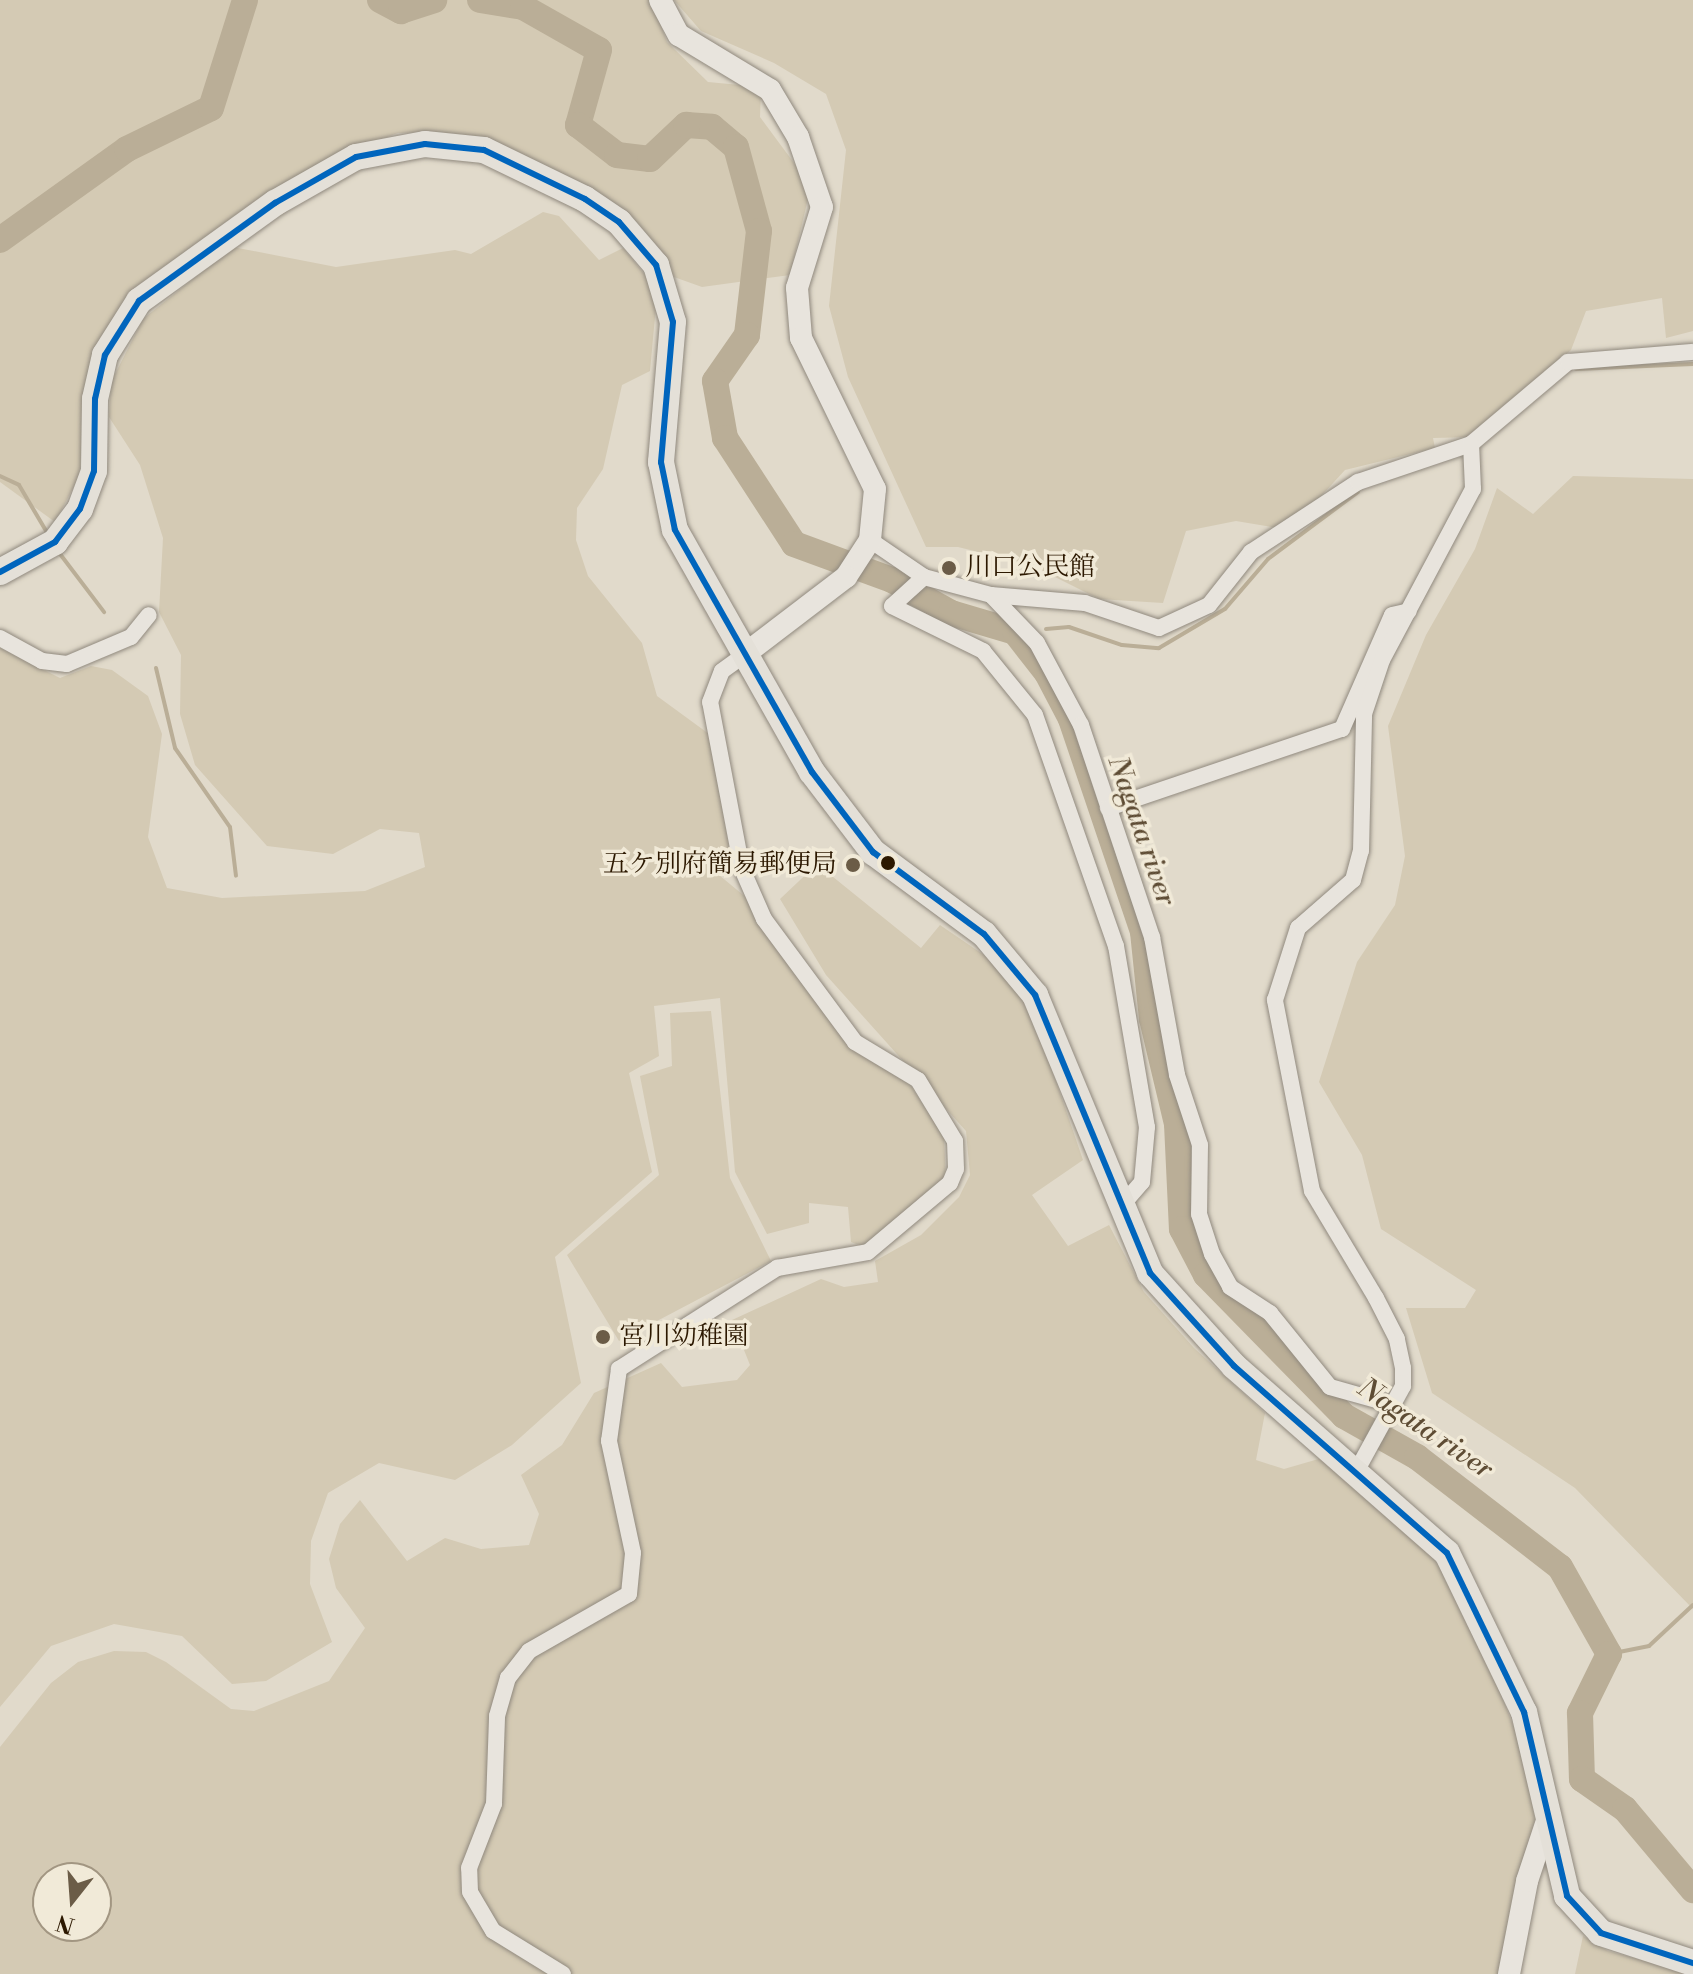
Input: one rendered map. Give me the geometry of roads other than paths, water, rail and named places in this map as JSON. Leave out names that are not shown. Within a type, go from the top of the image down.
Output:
[{"type":"main road","points":[[0,572],[40,553],[69,526],[89,491],[97,449],[95,399],[105,355],[123,322],[157,284],[356,157],[425,144],[484,150],[585,199],[619,222],[656,265],[673,322],[661,437],[666,499],[675,530],[841,814],[873,852],[984,934],[1035,995],[1119,1208],[1150,1273],[1187,1318],[1362,1462],[1420,1523],[1469,1587],[1529,1728],[1558,1874],[1583,1917],[1611,1937],[1693,1963]]},
{"type":"street","points":[[563,1974],[493,1931],[470,1892],[469,1868],[494,1804],[497,1716],[508,1678],[529,1651],[629,1594],[633,1553],[609,1441],[619,1369],[777,1268],[836,1262],[868,1252],[950,1183],[956,1169],[955,1141],[918,1080],[855,1042],[764,919],[742,869],[710,702],[722,671],[829,592],[865,550],[877,509],[869,469],[801,338],[797,288],[819,224],[820,192],[770,90],[679,35],[660,0]]},
{"type":"street","points":[[865,550],[919,582],[991,595],[1085,603],[1143,626],[1177,623],[1209,605],[1251,552],[1358,482],[1471,444],[1568,362],[1693,352]]},
{"type":"street","points":[[1362,1462],[1403,1386],[1397,1339],[1312,1191],[1275,1000],[1298,928],[1353,880],[1361,851],[1364,714],[1382,660],[1473,489],[1471,444]]},
{"type":"street","points":[[919,582],[892,606],[983,651],[1035,715],[1116,946],[1147,1127],[1142,1182],[1119,1208]]},
{"type":"street","points":[[991,595],[1037,643],[1060,684],[1108,808],[1152,937],[1177,1075],[1193,1110],[1200,1145],[1199,1214],[1212,1254],[1230,1287],[1270,1313],[1330,1387],[1391,1410]]},
{"type":"street","points":[[1108,808],[1342,729],[1392,615],[1409,611]]},
{"type":"street","points":[[0,638],[42,661],[67,664],[131,637],[149,615]]},
{"type":"street","points":[[1509,1974],[1527,1881],[1546,1824]]},
{"type":"waterway","name":"Nagata river","points":[[0,240],[127,149],[211,108],[245,0]]},
{"type":"waterway","name":"Nagata river","points":[[380,0],[401,11],[434,0]]},
{"type":"waterway","name":"Nagata river","points":[[480,0],[523,7],[599,50],[578,125],[617,155],[650,159],[686,125],[712,127],[736,147],[759,231],[747,335],[715,381],[725,438],[794,544],[892,580],[951,613],[1015,632],[1047,673],[1071,719],[1143,932],[1152,1019],[1177,1124],[1182,1229],[1206,1275],[1344,1416],[1417,1457],[1560,1567],[1609,1654],[1580,1713],[1582,1779],[1625,1809],[1693,1890]]},
{"type":"waterway","points":[[1576,369],[1693,364]]},
{"type":"waterway","points":[[0,476],[19,485],[49,536]]},
{"type":"waterway","points":[[1046,629],[1069,627],[1122,645],[1159,648],[1225,609],[1268,559],[1358,492]]},
{"type":"waterway","points":[[57,550],[104,612]]},
{"type":"waterway","points":[[156,668],[175,748],[230,827],[236,876]]},
{"type":"waterway","points":[[1609,1654],[1649,1646],[1693,1605]]},
{"type":"place","name":"川口公民館","points":[[949,568]]},
{"type":"place","name":"五ケ別府簡易郵便局","points":[[853,865]]},
{"type":"place","name":"宮川幼稚園","points":[[603,1337]]}]
